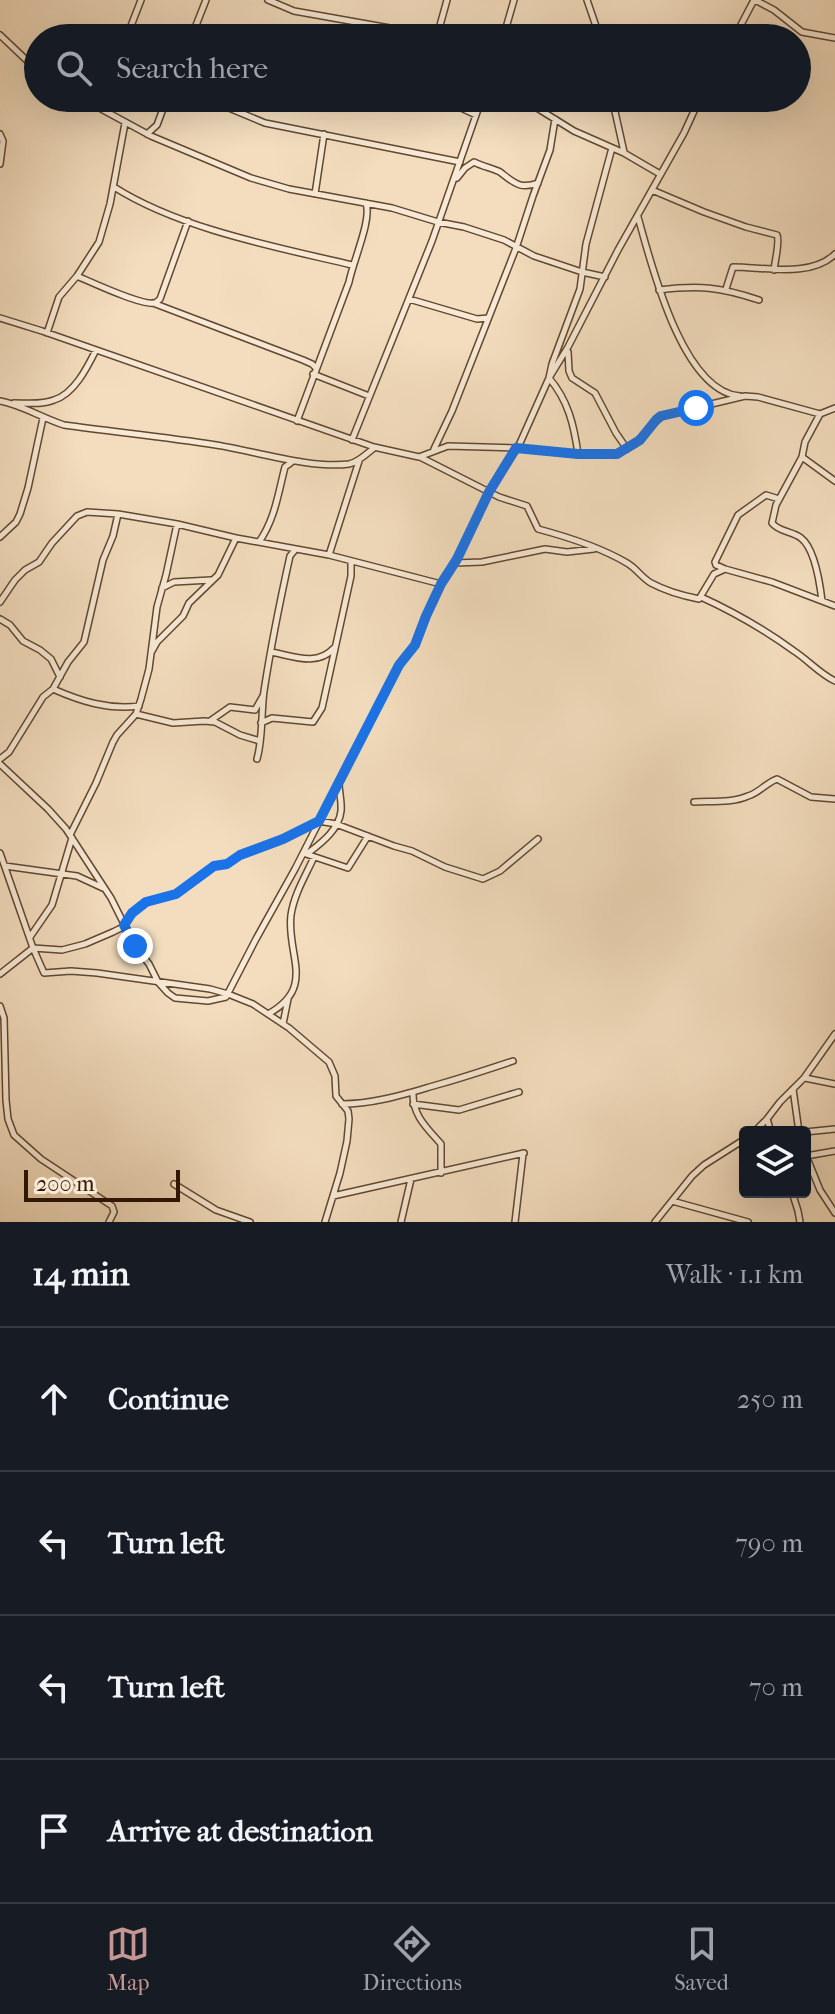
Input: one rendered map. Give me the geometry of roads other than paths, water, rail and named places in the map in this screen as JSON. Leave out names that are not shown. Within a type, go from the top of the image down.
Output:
[{"type":"street","points":[[132,24],[141,0]]},
{"type":"street","points":[[196,24],[206,0]]},
{"type":"street","points":[[268,0],[294,11],[367,24]]},
{"type":"street","points":[[440,24],[447,0]]},
{"type":"street","points":[[507,24],[514,0]]},
{"type":"street","points":[[587,0],[595,24]]},
{"type":"street","points":[[742,24],[755,0],[792,24]]},
{"type":"street","points":[[811,34],[835,38]]},
{"type":"street","points":[[0,35],[24,58]]},
{"type":"street","points":[[106,112],[147,134],[251,178],[464,227],[504,240],[534,256],[605,277]]},
{"type":"street","points":[[147,134],[157,125],[162,112]]},
{"type":"street","points":[[239,112],[265,123],[460,162]]},
{"type":"street","points":[[470,112],[476,115]]},
{"type":"street","points":[[352,440],[455,180],[477,112]]},
{"type":"street","points":[[542,112],[660,174]]},
{"type":"street","points":[[615,112],[624,153]]},
{"type":"street","points":[[268,1014],[288,998],[296,983],[298,974],[291,938],[291,916],[319,821],[399,665],[415,645],[441,584],[527,428],[549,378],[694,112]]},
{"type":"street","points":[[434,450],[516,248],[550,150],[555,119]]},
{"type":"street","points":[[47,333],[59,297],[99,242],[114,187],[125,123]]},
{"type":"street","points":[[0,134],[3,141],[0,164]]},
{"type":"street","points":[[315,194],[324,134]]},
{"type":"street","points":[[578,454],[571,414],[549,378],[580,289],[586,244],[612,148]]},
{"type":"street","points":[[455,180],[474,162],[499,172],[517,184],[528,186],[539,183]]},
{"type":"street","points":[[114,187],[151,206],[224,233],[352,265]]},
{"type":"street","points":[[652,190],[704,212],[777,235],[779,240],[774,270]]},
{"type":"street","points":[[297,421],[349,282],[368,216],[366,203]]},
{"type":"street","points":[[638,217],[659,290],[686,351],[712,385],[723,393],[758,397],[820,414],[835,408]]},
{"type":"street","points":[[153,303],[160,299],[188,221]]},
{"type":"street","points":[[726,289],[733,267],[774,270],[817,266],[835,254]]},
{"type":"street","points":[[77,276],[303,360],[312,364],[314,371],[369,396]]},
{"type":"street","points":[[659,290],[700,286],[726,289],[759,300]]},
{"type":"street","points":[[409,299],[477,319],[489,318]]},
{"type":"street","points":[[0,318],[352,440],[419,457],[489,492],[527,506],[538,529],[628,564],[652,583],[697,599],[701,597],[733,612],[795,651],[835,681]]},
{"type":"street","points":[[568,347],[567,360],[572,378],[595,393],[627,449]]},
{"type":"street","points":[[0,401],[48,402],[60,398],[79,379],[96,350]]},
{"type":"street","points":[[419,457],[448,446],[617,454],[640,440],[661,416],[745,396]]},
{"type":"street","points":[[11,403],[64,425],[217,445],[294,460],[351,464],[374,447]]},
{"type":"street","points":[[820,414],[774,510],[773,525],[800,537],[807,544],[816,567],[822,601]]},
{"type":"street","points":[[0,537],[20,514],[43,418]]},
{"type":"street","points":[[802,457],[835,481]]},
{"type":"street","points":[[259,542],[271,523],[285,467],[294,460]]},
{"type":"street","points":[[329,555],[359,461]]},
{"type":"street","points":[[779,499],[766,495],[738,515],[716,565],[835,606]]},
{"type":"street","points":[[0,602],[15,580],[39,562],[52,543],[80,514],[87,512],[177,524],[329,555],[441,584]]},
{"type":"street","points":[[118,514],[103,560],[82,647],[68,662],[53,689],[43,697],[2,762],[71,837],[111,898],[158,982],[168,993],[175,998],[208,1001],[226,997],[256,939],[308,855],[336,824],[341,813],[339,782]]},
{"type":"street","points":[[30,938],[52,905],[71,837],[117,735],[136,714],[139,706],[149,669],[153,627],[177,524]]},
{"type":"street","points":[[265,533],[273,545]]},
{"type":"street","points":[[151,652],[183,616],[189,603],[218,575],[236,538]]},
{"type":"street","points":[[286,547],[290,556]]},
{"type":"street","points":[[257,759],[271,652],[290,556],[296,549]]},
{"type":"street","points":[[455,563],[482,562],[545,549],[567,552],[595,549]]},
{"type":"street","points":[[261,723],[272,718],[315,721],[322,708],[351,576],[351,561]]},
{"type":"street","points":[[701,597],[714,574],[725,569]]},
{"type":"street","points":[[162,588],[174,582],[212,580]]},
{"type":"street","points":[[0,619],[27,644],[51,659],[60,677]]},
{"type":"street","points":[[271,652],[316,659],[325,656],[336,645]]},
{"type":"street","points":[[53,689],[86,702],[139,706]]},
{"type":"street","points":[[209,721],[228,707],[255,710],[264,695]]},
{"type":"street","points":[[136,714],[173,723],[219,723],[240,735],[260,741]]},
{"type":"street","points":[[694,802],[745,798],[777,779],[811,797],[835,799]]},
{"type":"street","points":[[0,974],[33,948],[72,948],[113,932],[146,902],[176,894],[214,866],[227,864],[240,855],[319,821],[336,824],[483,879],[500,871],[538,839]]},
{"type":"street","points":[[308,855],[348,868],[368,836]]},
{"type":"street","points":[[0,853],[33,948],[46,974],[86,972],[228,994],[253,1004],[283,1024],[329,1062],[335,1076],[336,1096],[349,1113],[347,1141],[325,1222]]},
{"type":"street","points":[[3,864],[82,878],[104,888]]},
{"type":"street","points":[[283,1024],[288,998]]},
{"type":"street","points":[[0,1006],[4,1018],[3,1100],[14,1135],[41,1159],[112,1206],[114,1212],[109,1222]]},
{"type":"street","points":[[760,1126],[804,1078],[835,1034]]},
{"type":"street","points":[[342,1104],[371,1102],[413,1092],[513,1061]]},
{"type":"street","points":[[804,1078],[835,1084]]},
{"type":"street","points":[[793,1088],[801,1126]]},
{"type":"street","points":[[413,1092],[413,1104],[428,1131],[441,1144],[441,1173]]},
{"type":"street","points":[[413,1104],[459,1110],[519,1092]]},
{"type":"street","points":[[767,1119],[769,1126]]},
{"type":"street","points":[[811,1131],[835,1129]]},
{"type":"street","points":[[655,1222],[681,1188],[704,1165],[739,1143]]},
{"type":"street","points":[[811,1153],[835,1151]]},
{"type":"street","points":[[333,1196],[524,1154],[515,1222]]},
{"type":"street","points":[[811,1167],[820,1190],[835,1213]]},
{"type":"street","points":[[401,1222],[411,1179]]},
{"type":"street","points":[[174,1184],[216,1210],[250,1222]]},
{"type":"street","points":[[794,1198],[800,1222]]},
{"type":"street","points":[[672,1201],[748,1222]]}]
